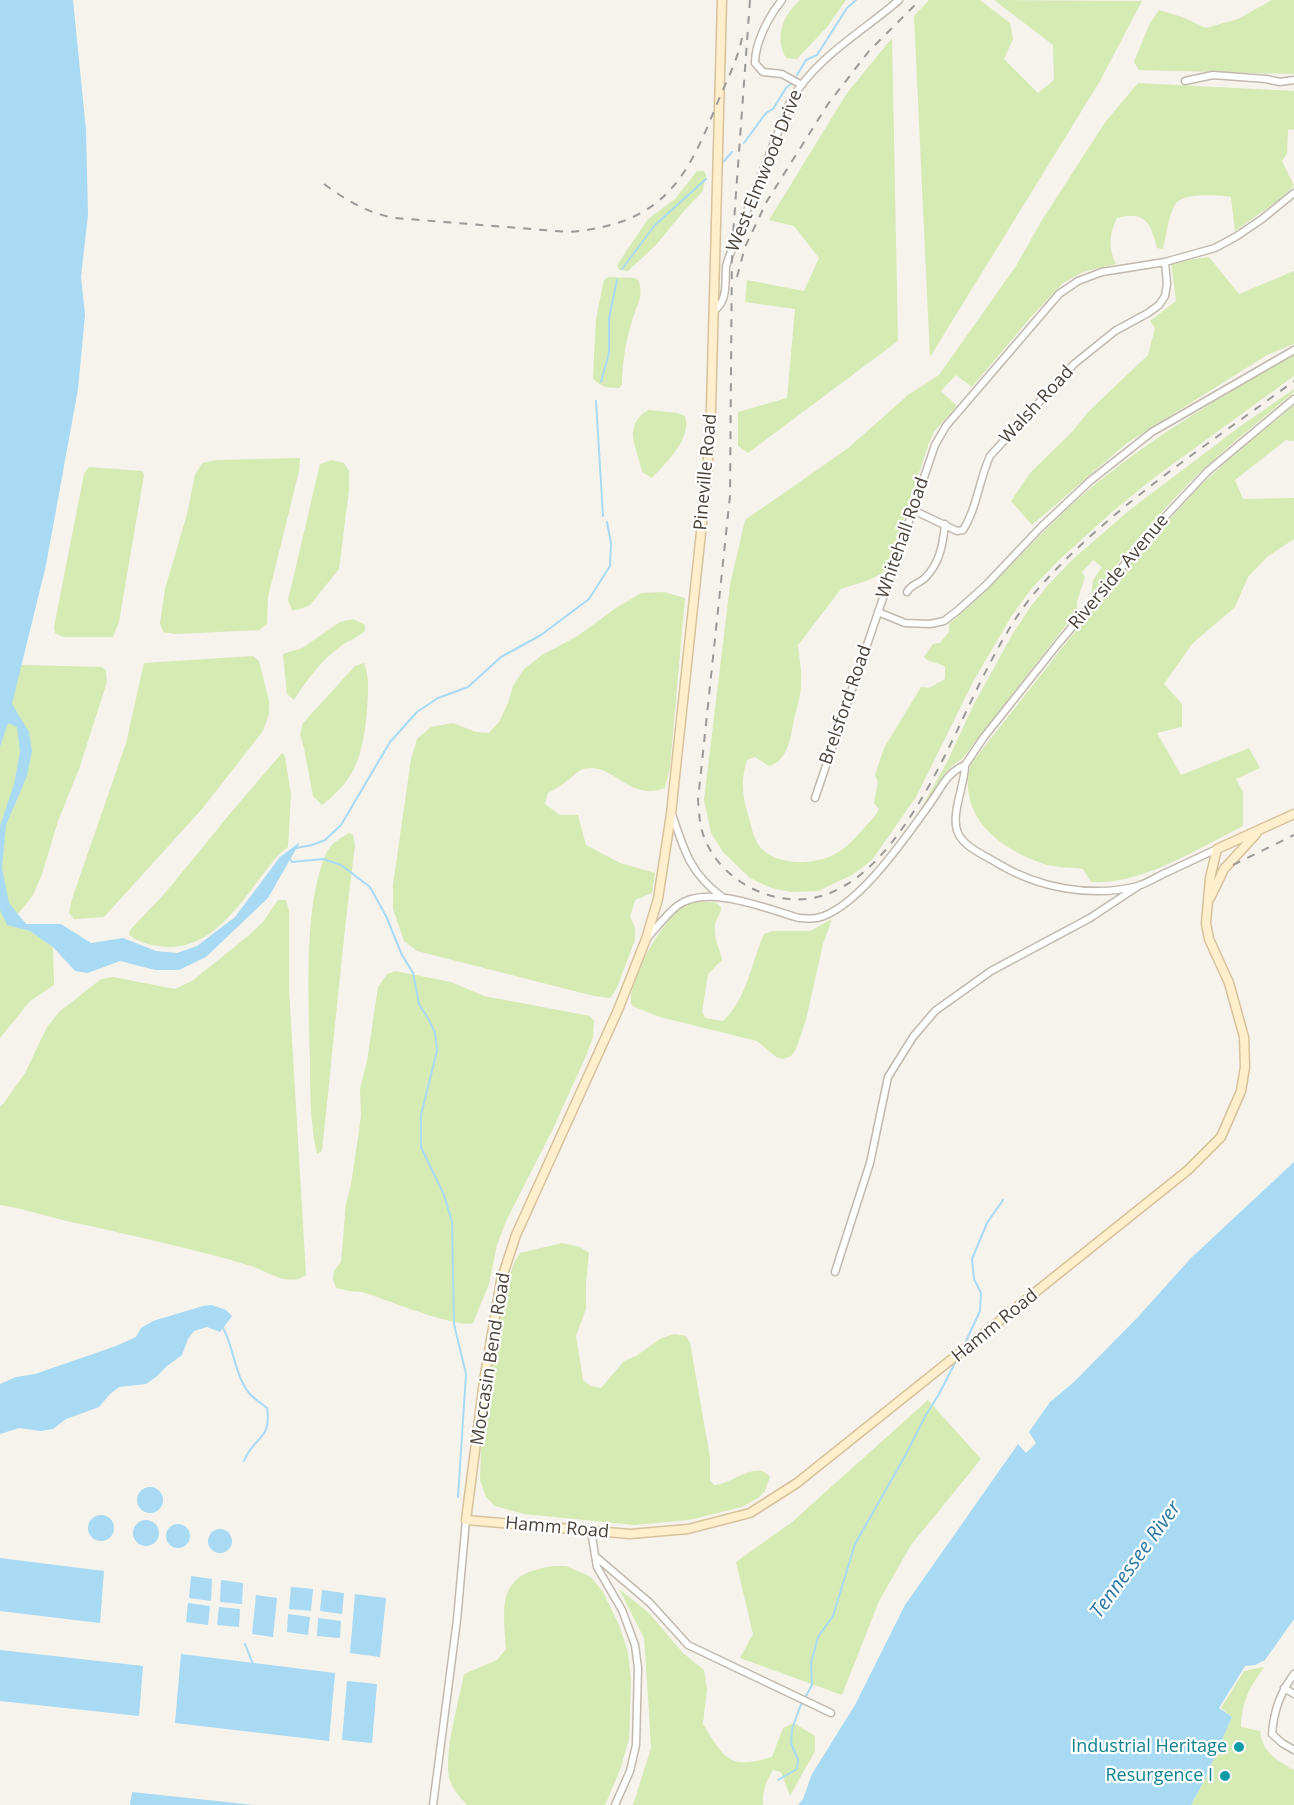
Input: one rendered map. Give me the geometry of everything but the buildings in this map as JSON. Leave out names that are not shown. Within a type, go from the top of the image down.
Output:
[{"type":"main road","name":"Pineville Road","points":[[646,939],[663,870],[671,814],[707,477],[711,410],[722,0]]},
{"type":"main road","points":[[1217,849],[1294,814]]},
{"type":"main road","points":[[1207,907],[1224,869],[1258,831]]},
{"type":"main road","name":"Hamm Road","points":[[466,1520],[630,1534],[687,1529],[750,1513],[797,1483],[1188,1170],[1221,1137],[1241,1091],[1245,1067],[1244,1037],[1229,983],[1209,939],[1206,923],[1210,878],[1217,849]]},
{"type":"main road","name":"Moccasin Bend Road","points":[[466,1520],[485,1372],[501,1281],[516,1235],[609,1030],[646,939]]},
{"type":"street","points":[[782,0],[760,40],[755,63],[764,72],[782,74],[800,84]]},
{"type":"street","name":"West Elmwood Drive","points":[[713,312],[721,305],[725,295],[727,264],[732,249],[790,102],[800,84],[821,62],[899,0]]},
{"type":"street","points":[[1185,81],[1213,75],[1280,82],[1294,80]]},
{"type":"street","name":"Whitehall Road","points":[[1294,193],[1262,219],[1215,248],[1165,262],[1102,272],[1078,281],[1059,294],[939,435],[878,612],[905,623],[930,624],[944,621],[986,585],[1040,528],[1082,489],[1152,432],[1294,350]]},
{"type":"street","name":"Walsh Road","points":[[913,510],[957,531],[963,530],[969,521],[990,456],[1074,364],[1115,331],[1159,305],[1165,296],[1167,284],[1165,262]]},
{"type":"street","name":"Riverside Avenue","points":[[965,765],[984,737],[1057,645],[1160,522],[1208,471],[1294,399]]},
{"type":"street","points":[[907,592],[911,586],[925,579],[938,560],[945,524]]},
{"type":"street","name":"Brelsford Road","points":[[815,798],[878,612]]},
{"type":"street","points":[[671,814],[695,871],[705,884],[722,896],[799,918],[818,918],[838,908],[874,876],[906,837],[950,773],[965,765],[965,778],[956,820],[958,834],[964,843],[1011,872],[1029,880],[1089,891],[1140,885]]},
{"type":"street","points":[[835,1272],[870,1163],[888,1077],[912,1037],[936,1011],[991,971],[1090,918],[1140,885],[1217,849]]},
{"type":"street","points":[[646,939],[678,905],[687,900],[722,896]]},
{"type":"street","name":"Moccasin Bend Road","points":[[433,1805],[457,1620],[466,1520]]},
{"type":"street","points":[[591,1531],[597,1567],[622,1610],[630,1629],[638,1668],[636,1745],[630,1771],[615,1805]]},
{"type":"street","points":[[595,1556],[650,1603],[687,1645],[831,1713]]},
{"type":"street","points":[[1294,1674],[1284,1689],[1273,1720],[1272,1734],[1294,1750]]},
{"type":"street","points":[[1284,1689],[1294,1694]]},
{"type":"green space","points":[[800,0],[846,0],[827,27],[797,59],[786,58],[782,50],[782,27],[789,12]]},
{"type":"green space","points":[[929,0],[980,0],[1010,23],[1013,39],[1004,59],[1038,93],[1054,80],[1053,45],[994,0],[1142,1],[1100,81],[930,357],[914,16]]},
{"type":"green space","points":[[1272,0],[1294,0],[1294,74],[1139,70],[1134,62],[1149,25],[1159,10],[1206,28],[1238,19]]},
{"type":"green space","points":[[892,38],[898,341],[748,453],[738,446],[738,412],[787,398],[795,309],[745,302],[747,280],[804,291],[819,258],[794,226],[769,220],[847,93]]},
{"type":"green space","points":[[1138,83],[1294,91],[1294,129],[1288,130],[1287,154],[1282,161],[1294,186],[1276,202],[1235,231],[1231,197],[1202,196],[1180,200],[1171,213],[1163,249],[1157,248],[1149,225],[1140,217],[1117,218],[1110,241],[1116,264],[1083,272],[1063,283],[972,387],[956,375],[941,391],[957,406],[934,432],[929,443],[886,571],[869,580],[841,589],[798,645],[801,673],[800,692],[788,747],[780,759],[769,766],[755,757],[747,760],[743,780],[744,800],[753,834],[761,848],[771,856],[780,859],[808,862],[827,858],[839,852],[855,838],[879,809],[874,803],[878,782],[875,775],[884,748],[921,687],[929,688],[945,679],[945,666],[924,657],[933,644],[940,643],[949,632],[949,624],[1078,499],[1121,464],[1218,399],[1294,355],[1294,376],[1155,477],[1112,512],[1031,589],[1011,617],[974,680],[916,797],[872,860],[852,875],[818,891],[791,892],[771,888],[750,878],[723,852],[711,833],[704,800],[730,585],[745,520],[847,449],[908,395],[939,375],[1016,266],[1042,220],[1106,121]]},
{"type":"green space","points":[[697,171],[704,171],[706,175],[703,191],[656,245],[628,271],[619,270],[617,265],[648,219],[675,199]]},
{"type":"green space","points":[[1209,257],[1239,294],[1294,271],[1294,344],[1267,355],[1127,443],[1032,525],[1011,501],[1030,473],[1073,431],[1088,412],[1148,355],[1155,328],[1150,321],[1176,301],[1171,262]]},
{"type":"green space","points":[[608,277],[635,278],[639,281],[640,287],[639,300],[626,343],[622,385],[619,388],[601,385],[593,378],[596,319],[604,280]]},
{"type":"green space","points":[[1294,389],[1294,392],[1187,485],[1150,525],[1091,596],[1093,580],[1102,567],[1093,560],[1082,572],[1085,577],[1077,602],[1077,611],[962,759],[947,771],[929,801],[918,814],[1012,635],[1049,584],[1073,559],[1131,509],[1242,425]]},
{"type":"green space","points":[[1294,405],[1294,441],[1286,440],[1235,480],[1243,499],[1294,498],[1294,539],[1267,557],[1248,577],[1235,607],[1192,644],[1164,684],[1182,704],[1182,727],[1157,733],[1181,775],[1249,748],[1260,768],[1236,779],[1243,792],[1243,826],[1169,864],[1130,878],[1110,881],[1091,882],[1083,869],[1046,865],[1004,845],[993,836],[976,815],[968,788],[970,765],[1088,615],[1156,534],[1199,487]]},
{"type":"green space","points":[[648,410],[685,416],[686,425],[685,433],[676,450],[652,478],[642,472],[633,438],[635,423]]},
{"type":"green space","points":[[300,458],[299,471],[268,597],[267,624],[259,630],[175,634],[163,632],[160,623],[165,589],[187,514],[195,475],[202,463],[217,460]]},
{"type":"green space","points":[[332,460],[344,463],[349,471],[349,490],[339,569],[310,605],[292,610],[288,600],[320,464]]},
{"type":"green space","points":[[89,467],[142,471],[144,475],[119,622],[113,637],[63,637],[55,633],[54,627],[84,474]]},
{"type":"green space","points":[[664,592],[685,598],[670,767],[665,788],[652,791],[641,790],[603,771],[594,768],[583,769],[548,793],[545,804],[560,815],[578,815],[586,845],[620,863],[655,873],[652,893],[635,900],[630,917],[635,927],[635,940],[616,990],[610,998],[594,996],[417,951],[404,941],[393,909],[393,885],[411,759],[417,739],[431,727],[453,723],[476,732],[489,733],[499,722],[513,686],[524,669],[542,655],[576,637],[641,593]]},
{"type":"green space","points":[[353,619],[365,625],[365,631],[327,658],[294,700],[287,694],[283,654],[302,648],[340,622]]},
{"type":"green space","points":[[253,656],[259,661],[269,701],[269,714],[263,731],[202,809],[104,917],[74,919],[69,913],[72,899],[126,743],[144,663]]},
{"type":"green space","points":[[364,663],[368,692],[360,751],[344,785],[322,805],[313,796],[300,734],[303,723],[355,666]]},
{"type":"green space","points":[[21,665],[102,667],[106,671],[107,682],[79,769],[58,821],[42,874],[33,895],[14,919],[16,927],[30,931],[53,947],[54,985],[30,1001],[0,1038],[0,747]]},
{"type":"green space","points":[[282,753],[285,756],[291,795],[288,847],[273,861],[241,903],[218,927],[191,943],[176,947],[159,946],[136,940],[129,935],[130,930],[166,892]]},
{"type":"green space","points":[[349,833],[353,835],[355,845],[322,1151],[317,1154],[310,1094],[309,954],[311,926],[319,875],[326,854],[333,844]]},
{"type":"green space","points":[[278,900],[286,900],[289,911],[289,989],[306,1275],[299,1279],[285,1279],[209,1254],[0,1205],[0,1106],[25,1073],[47,1027],[59,1012],[101,979],[113,977],[175,989],[192,981],[263,922]]},
{"type":"green space","points":[[699,902],[715,902],[721,907],[715,929],[722,960],[708,974],[702,1012],[705,1018],[723,1021],[738,1002],[764,934],[773,931],[810,931],[832,919],[823,944],[806,1020],[796,1049],[791,1056],[783,1059],[776,1057],[757,1041],[660,1017],[632,1006],[631,996],[639,968],[656,939],[682,908]]},
{"type":"green space","points":[[395,971],[451,982],[484,996],[590,1016],[594,1021],[593,1037],[586,1056],[552,1131],[507,1219],[497,1245],[489,1284],[473,1323],[452,1322],[362,1292],[336,1288],[333,1279],[334,1271],[341,1262],[346,1203],[351,1185],[361,1116],[360,1089],[367,1061],[378,987],[387,974]]},
{"type":"green space","points":[[562,1243],[580,1247],[589,1253],[586,1309],[576,1336],[583,1380],[591,1386],[601,1388],[624,1361],[636,1356],[660,1339],[674,1334],[686,1336],[690,1343],[710,1457],[710,1480],[714,1485],[721,1484],[751,1472],[764,1472],[770,1477],[765,1491],[758,1498],[742,1507],[689,1520],[634,1525],[524,1514],[495,1506],[486,1497],[480,1480],[481,1447],[493,1345],[513,1265],[520,1253]]},
{"type":"green space","points":[[928,1400],[981,1459],[911,1545],[879,1601],[842,1695],[740,1658],[753,1634],[736,1562],[792,1522]]},
{"type":"green space","points":[[555,1566],[566,1566],[591,1577],[603,1592],[619,1625],[628,1652],[631,1681],[629,1739],[620,1770],[605,1805],[467,1805],[452,1786],[448,1767],[450,1740],[464,1674],[497,1660],[506,1649],[505,1604],[513,1583],[522,1575]]},
{"type":"green space","points":[[619,1589],[648,1612],[683,1653],[704,1670],[707,1689],[703,1724],[717,1746],[729,1758],[737,1762],[746,1762],[772,1757],[783,1728],[794,1723],[815,1736],[815,1751],[790,1796],[781,1772],[773,1770],[765,1787],[763,1805],[633,1805],[651,1748],[648,1697],[644,1638]]},
{"type":"green space","points":[[1263,1667],[1247,1695],[1241,1727],[1260,1731],[1267,1751],[1294,1770],[1294,1805],[1191,1805],[1232,1717],[1221,1708],[1244,1671]]},
{"type":"water","points":[[0,0],[73,0],[86,130],[88,215],[81,277],[85,315],[78,389],[46,565],[12,704],[29,732],[32,751],[27,776],[6,825],[2,868],[9,903],[26,924],[61,924],[91,943],[123,938],[156,951],[177,953],[197,946],[235,917],[280,857],[300,842],[268,898],[206,957],[179,970],[155,970],[120,961],[88,973],[75,971],[53,947],[30,931],[7,925],[0,910],[0,826],[14,784],[20,752],[17,727],[8,723],[0,747]]},
{"type":"water","name":"Tennessee River","points":[[1294,1162],[1294,1619],[1265,1660],[1255,1665],[1245,1666],[1219,1708],[1232,1717],[1191,1805],[798,1805],[803,1799],[812,1774],[855,1705],[905,1605],[1018,1444],[1026,1453],[1036,1443],[1029,1432],[1050,1402],[1074,1382],[1137,1318],[1191,1258]]},
{"type":"water","points":[[212,1305],[226,1310],[232,1316],[220,1332],[207,1327],[194,1331],[182,1355],[146,1384],[119,1387],[99,1407],[66,1419],[53,1429],[41,1431],[19,1428],[0,1434],[0,1384],[116,1346],[136,1337],[141,1328],[153,1321]]},
{"type":"water","points":[[150,1487],[159,1491],[163,1500],[159,1509],[150,1513],[141,1509],[137,1500],[141,1491]]},
{"type":"water","points":[[101,1515],[110,1519],[114,1528],[110,1537],[101,1541],[92,1537],[88,1528],[92,1519]]},
{"type":"water","points":[[146,1520],[155,1524],[159,1533],[155,1542],[146,1546],[137,1542],[133,1533],[137,1524]]},
{"type":"water","points":[[178,1524],[183,1525],[189,1531],[189,1541],[183,1547],[178,1548],[173,1547],[167,1541],[166,1536],[167,1531],[173,1525]]},
{"type":"water","points":[[220,1529],[228,1533],[232,1541],[228,1549],[220,1553],[212,1549],[208,1541],[212,1533]]},
{"type":"water","points":[[0,1558],[104,1571],[100,1623],[0,1611]]},
{"type":"water","points":[[191,1576],[212,1579],[211,1601],[189,1598]]},
{"type":"water","points":[[221,1580],[243,1583],[242,1604],[220,1602]]},
{"type":"water","points":[[291,1587],[313,1589],[311,1611],[289,1609]]},
{"type":"water","points":[[322,1590],[344,1593],[342,1614],[320,1611]]},
{"type":"water","points":[[355,1594],[386,1598],[380,1657],[350,1653]]},
{"type":"water","points":[[256,1595],[277,1598],[273,1637],[252,1634]]},
{"type":"water","points":[[188,1603],[210,1606],[208,1625],[186,1622]]},
{"type":"water","points":[[219,1607],[240,1609],[239,1627],[217,1625]]},
{"type":"water","points":[[288,1614],[310,1617],[308,1635],[287,1632]]},
{"type":"water","points":[[318,1618],[341,1621],[340,1638],[317,1636]]},
{"type":"water","points":[[0,1650],[143,1666],[139,1716],[0,1701]]},
{"type":"water","points":[[181,1654],[335,1673],[329,1741],[175,1723]]},
{"type":"water","points":[[347,1681],[377,1684],[372,1743],[342,1740]]},
{"type":"water","points":[[132,1792],[254,1805],[130,1805]]},
{"type":"waterway","points":[[797,75],[806,60],[817,55],[847,8],[856,0]]},
{"type":"waterway","points":[[744,143],[793,82]]},
{"type":"waterway","points":[[723,162],[732,152]]},
{"type":"waterway","points":[[622,269],[655,225],[706,179]]},
{"type":"waterway","points":[[601,382],[609,353],[609,318],[617,280]]},
{"type":"waterway","points":[[596,401],[603,516]]},
{"type":"waterway","points":[[296,848],[325,840],[341,825],[390,742],[417,712],[438,698],[468,687],[501,657],[541,635],[589,599],[610,566],[611,543],[607,522]]},
{"type":"waterway","points":[[290,859],[292,862],[323,859],[341,865],[370,887],[413,973],[419,1004],[435,1033],[437,1051],[421,1115],[421,1147],[444,1195],[452,1222],[454,1324],[466,1374],[458,1497]]},
{"type":"waterway","points":[[965,1343],[980,1311],[981,1293],[974,1279],[972,1259],[987,1223],[1003,1200]]},
{"type":"waterway","points":[[222,1326],[244,1385],[251,1395],[267,1408],[268,1419],[265,1432],[244,1461]]},
{"type":"waterway","points":[[778,1780],[797,1769],[798,1760],[791,1743],[792,1729],[800,1707],[812,1685],[811,1663],[818,1637],[833,1616],[855,1544],[957,1359]]},
{"type":"waterway","points":[[245,1644],[253,1664]]},
{"type":"railway","points":[[750,0],[732,249],[730,496],[698,800],[704,838],[715,858],[731,875],[760,892],[803,899],[840,888],[874,863],[903,827],[929,786],[1000,644],[1021,610],[1037,590],[1074,552],[1134,499],[1294,381]]},
{"type":"railway","points":[[737,277],[745,247],[767,201],[828,104],[869,51],[920,0]]},
{"type":"railway","points":[[324,184],[357,205],[395,218],[568,232],[599,228],[625,220],[646,210],[664,196],[679,179],[704,134],[734,64],[742,38]]},
{"type":"railway","points":[[1233,865],[1294,835]]},
{"type":"place","name":"Industrial Heritage","points":[[1239,1747]]},
{"type":"place","name":"Resurgence I","points":[[1225,1776]]}]
